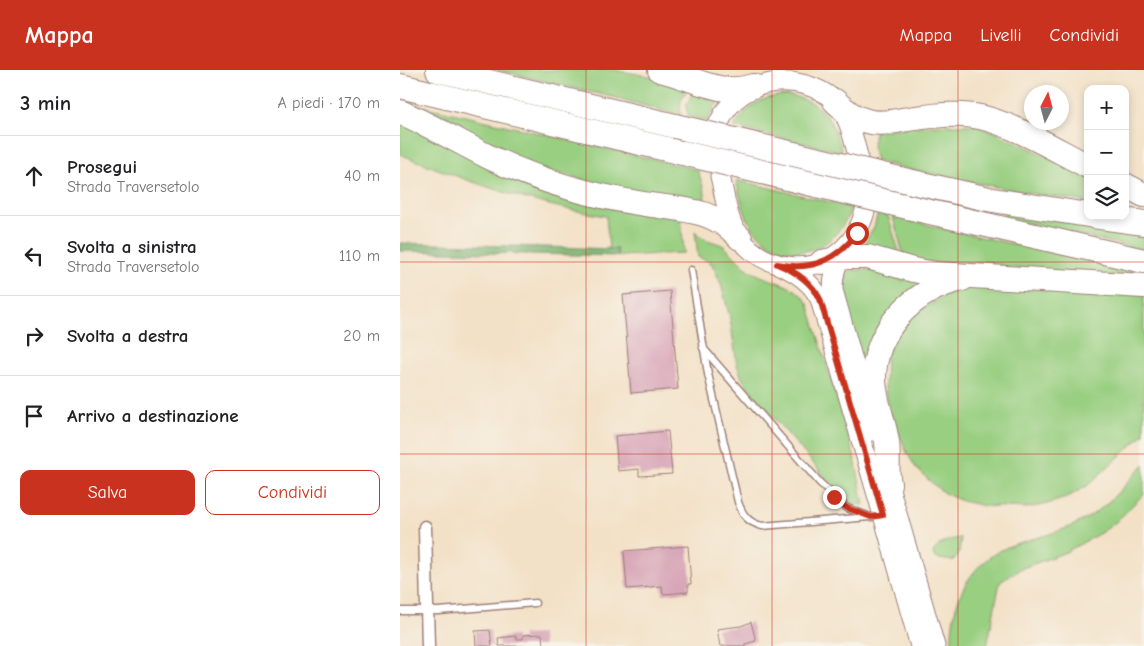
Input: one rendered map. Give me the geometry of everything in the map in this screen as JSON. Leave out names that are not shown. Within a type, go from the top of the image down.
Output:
[{"type":"highway","points":[[438,70],[993,200],[1084,215]]},
{"type":"highway","points":[[660,70],[678,74],[712,87],[728,90],[745,86]]},
{"type":"highway","points":[[400,86],[908,207],[1144,260]]},
{"type":"highway","points":[[835,101],[852,115],[872,122],[886,123],[938,115],[980,117],[1014,130],[1084,164]]},
{"type":"highway","points":[[400,112],[490,158],[535,175],[611,198],[702,213],[724,223],[740,238]]},
{"type":"highway","points":[[1129,187],[1144,195]]},
{"type":"highway","points":[[1122,220],[1144,223]]},
{"type":"highway","points":[[837,254],[868,257],[918,271],[983,277],[1144,286]]},
{"type":"highway","points":[[889,484],[887,439],[874,381],[881,345],[898,316],[917,298],[953,281],[970,277],[983,277]]},
{"type":"main road","points":[[781,70],[822,90],[835,101],[847,120],[858,156]]},
{"type":"main road","points":[[719,123],[728,107],[745,86],[774,79],[797,80],[808,83]]},
{"type":"main road","points":[[720,176],[730,217],[740,238],[756,254],[792,270],[803,278],[813,287],[820,299],[877,516],[920,646]]},
{"type":"main road","points":[[866,211],[859,228],[837,254],[834,272],[834,295],[935,646]]},
{"type":"main road","points":[[777,264],[799,267],[837,254]]},
{"type":"street","points":[[425,527],[428,646]]},
{"type":"lane","points":[[691,270],[703,348],[738,502],[746,518],[752,523],[762,526],[877,516]]},
{"type":"lane","points":[[703,348],[820,483],[847,508],[877,516]]},
{"type":"lane","points":[[400,611],[427,611],[535,603]]},
{"type":"green space","points":[[497,70],[613,70],[656,77],[689,87],[681,103],[681,114]]},
{"type":"green space","points":[[694,90],[720,98],[707,121],[688,116],[686,106]]},
{"type":"green space","points":[[787,95],[809,102],[824,113],[830,121],[842,152],[734,127],[744,113],[756,104],[770,97]]},
{"type":"green space","points":[[404,102],[687,167],[698,171],[705,193],[704,203],[643,196],[536,167]]},
{"type":"green space","points":[[400,120],[681,218],[684,253],[618,256],[617,249],[609,249],[606,216],[526,199],[451,174],[400,154]]},
{"type":"green space","points":[[932,125],[979,125],[1084,173],[1084,201],[1022,192],[911,170],[876,161],[872,146],[875,131]]},
{"type":"green space","points":[[736,180],[851,207],[845,221],[826,243],[800,252],[786,251],[773,246],[760,236],[750,224]]},
{"type":"green space","points":[[1005,212],[1144,233],[1144,250],[1003,218]]},
{"type":"green space","points":[[878,213],[888,216],[901,258],[862,247],[874,227]]},
{"type":"green space","points":[[893,217],[1144,274],[1144,278],[910,261],[911,256],[903,254]]},
{"type":"green space","points":[[695,231],[704,238],[725,247],[756,274],[795,290],[808,303],[855,459],[864,505],[853,503],[838,492],[749,389],[742,378],[737,365],[730,318],[721,284],[712,264],[698,257]]},
{"type":"green space","points":[[400,243],[617,249],[618,256],[400,251]]},
{"type":"green space","points":[[866,269],[905,281],[906,277],[922,282],[865,374],[845,299],[845,283],[848,271]]},
{"type":"green space","points":[[974,287],[1144,294],[1144,434],[1087,486],[1066,498],[1027,508],[985,506],[962,501],[944,493],[931,482],[916,468],[907,453],[890,411],[885,391],[886,354],[905,319],[954,290]]},
{"type":"green space","points":[[1144,464],[1144,494],[1115,523],[1066,552],[1020,569],[1000,582],[987,646],[952,646],[952,629],[959,598],[975,571],[986,560],[999,551],[1015,544],[1064,529],[1089,517],[1115,496]]},
{"type":"green space","points":[[961,538],[959,553],[953,561],[934,557],[933,552],[942,543]]},
{"type":"building","points":[[670,291],[678,389],[631,393],[623,295]]},
{"type":"building","points":[[668,431],[672,474],[639,476],[639,469],[618,471],[615,436]]},
{"type":"building","points":[[688,546],[691,584],[688,584],[688,592],[663,594],[662,586],[627,589],[624,551]]},
{"type":"building","points":[[751,622],[756,641],[745,644],[745,646],[720,646],[717,629],[741,626]]},
{"type":"building","points":[[490,630],[492,646],[476,646],[475,631]]},
{"type":"building","points":[[542,634],[543,646],[499,646],[498,638],[516,636],[516,639],[523,639],[523,635]]},
{"type":"route","points":[[834,497],[847,508],[871,517],[883,515],[820,299],[813,287],[803,278],[792,270],[777,264],[799,267],[811,266],[822,262],[842,251],[857,233]]}]
